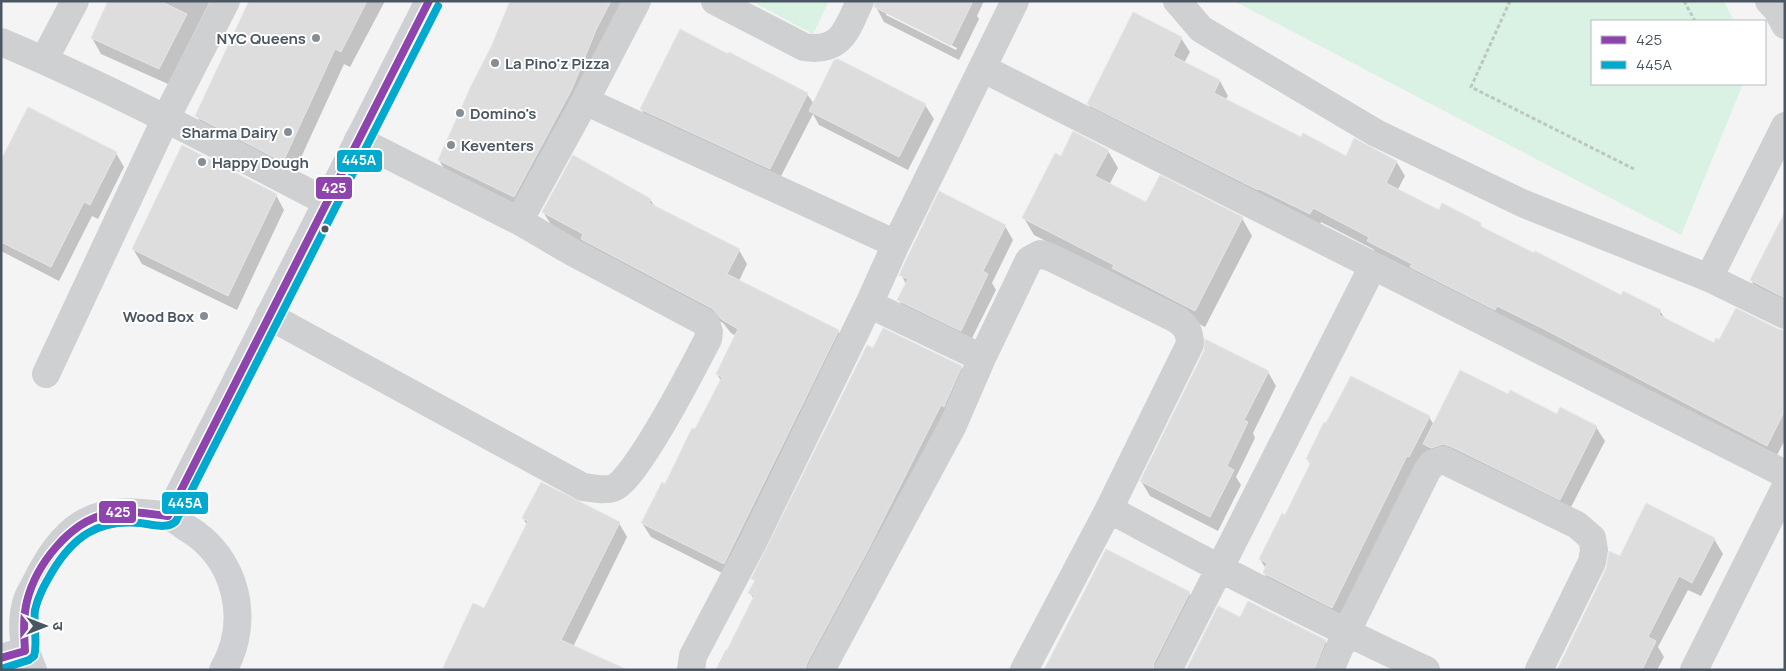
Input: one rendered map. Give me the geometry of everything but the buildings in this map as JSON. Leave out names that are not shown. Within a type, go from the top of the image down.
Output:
[{"type":"street","points":[[44,60],[75,1]]},
{"type":"street","points":[[46,374],[166,118],[226,1]]},
{"type":"street","points":[[168,516],[429,1]]},
{"type":"street","points":[[519,221],[585,102],[637,1]]},
{"type":"street","points":[[715,1],[804,47],[818,50],[834,44],[845,33],[860,1]]},
{"type":"street","points":[[691,670],[693,656],[752,544],[1015,1]]},
{"type":"street","points":[[1178,1],[1201,29],[1376,133],[1522,203],[1709,278],[1785,315]]},
{"type":"street","points":[[1769,1],[1777,10],[1785,25]]},
{"type":"street","points":[[1,42],[44,60],[166,118],[327,202]]},
{"type":"street","points":[[982,68],[1785,474]]},
{"type":"street","points":[[585,102],[896,244]]},
{"type":"street","points":[[1709,278],[1785,126]]},
{"type":"street","points":[[269,316],[583,487],[599,490],[613,488],[626,479],[670,410],[708,340],[708,326],[706,323],[572,252],[519,221],[358,140]]},
{"type":"street","points":[[821,670],[953,424],[1029,260],[1040,254],[1050,256],[1184,324],[1190,333],[1190,344],[1109,509],[1024,670]]},
{"type":"street","points":[[1168,670],[1218,568],[1373,266]]},
{"type":"street","points":[[869,304],[982,358]]},
{"type":"street","points":[[1330,670],[1346,633],[1427,471],[1432,464],[1443,460],[1577,525],[1592,538],[1594,550],[1592,562],[1538,670]]},
{"type":"street","points":[[1694,670],[1785,488]]},
{"type":"street","points":[[1109,509],[1218,568],[1346,633],[1426,670]]},
{"type":"street","points":[[20,660],[27,600],[40,574],[61,542],[82,524],[101,515],[127,511],[168,516],[197,534],[218,554],[234,585],[238,620],[232,655],[225,669]]},
{"type":"path","points":[[1510,1],[1472,87],[1634,169]]},
{"type":"path","points":[[1684,1],[1694,20]]},
{"type":"green space","points":[[751,1],[829,1],[813,34]]},
{"type":"green space","points":[[1234,1],[1724,1],[1734,20],[1591,20],[1591,85],[1743,85],[1681,235]]},
{"type":"transit line","name":"425","points":[[1,658],[25,651],[25,613],[31,587],[46,560],[67,536],[80,526],[107,514],[130,512],[168,516],[429,1]]},
{"type":"transit line","name":"445A","points":[[4,668],[29,660],[34,656],[36,646],[35,610],[38,600],[60,560],[78,540],[88,533],[111,524],[140,523],[164,526],[173,524],[176,521],[438,6]]},
{"type":"place","name":"NYC Queens","points":[[316,38]]},
{"type":"place","name":"La Pino'z Pizza","points":[[495,63]]},
{"type":"place","name":"Domino's","points":[[460,113]]},
{"type":"place","name":"Sharma Dairy","points":[[288,132]]},
{"type":"place","name":"Keventers","points":[[451,145]]},
{"type":"place","name":"Happy Dough","points":[[202,162]]},
{"type":"place","name":"Wood Box","points":[[204,316]]}]
